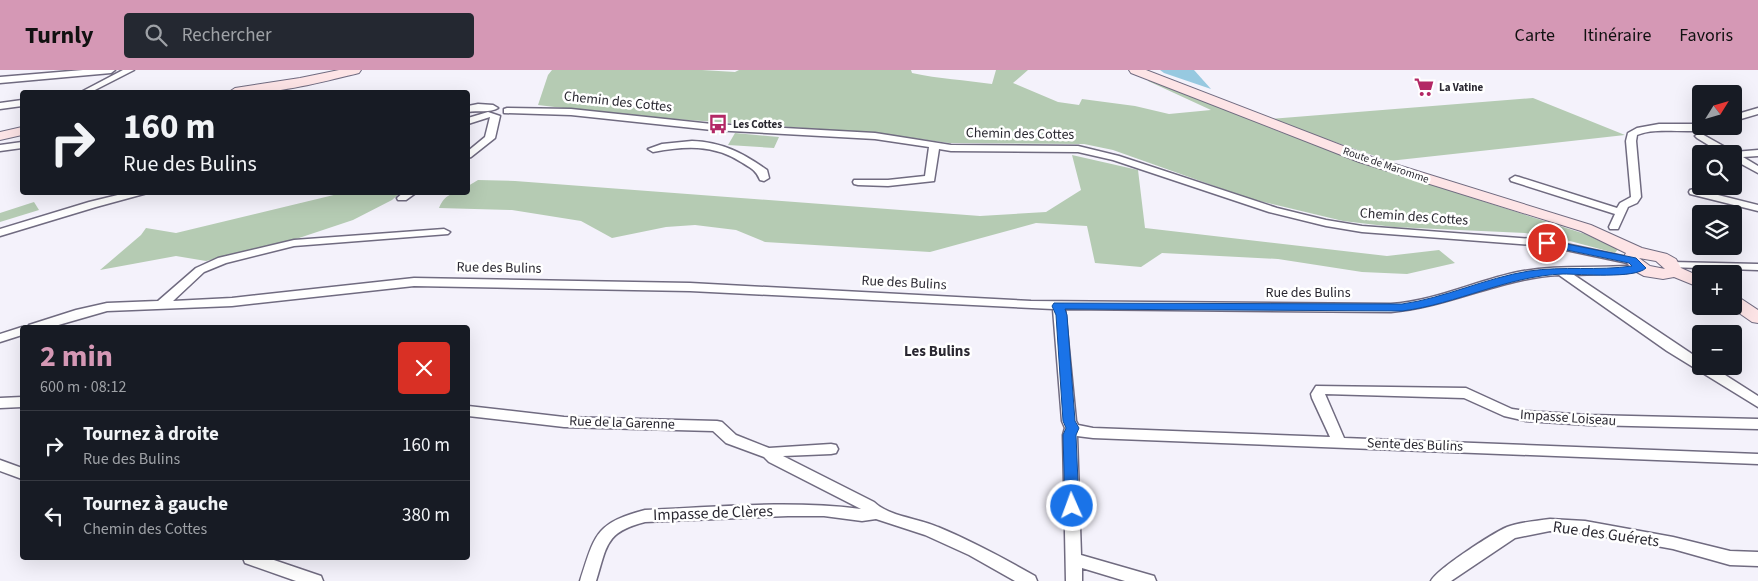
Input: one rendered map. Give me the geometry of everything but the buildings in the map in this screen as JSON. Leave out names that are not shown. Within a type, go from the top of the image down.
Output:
[{"type":"street","points":[[0,80],[111,70]]},
{"type":"street","points":[[89,90],[130,70]]},
{"type":"street","points":[[248,90],[300,82],[355,70]]},
{"type":"street","name":"Route de Maromme","points":[[1135,70],[1364,159],[1598,233],[1616,235],[1634,263],[1661,274],[1669,274],[1673,268]]},
{"type":"street","points":[[0,106],[20,103]]},
{"type":"street","points":[[470,109],[478,107],[492,113]]},
{"type":"street","name":"Chemin des Cottes","points":[[492,113],[503,114],[507,111],[571,112],[712,127],[874,136],[951,148],[1078,149],[1116,158],[1273,210],[1326,223],[1362,230],[1547,243],[1582,250],[1612,262],[1634,263]]},
{"type":"street","points":[[1742,116],[1758,111]]},
{"type":"street","points":[[470,121],[492,113]]},
{"type":"street","points":[[470,153],[490,138],[492,113]]},
{"type":"street","points":[[701,145],[712,127]]},
{"type":"street","points":[[1616,235],[1620,212],[1624,205],[1633,201],[1636,196],[1630,141],[1633,133],[1647,128],[1692,132]]},
{"type":"street","points":[[0,136],[20,131]]},
{"type":"street","points":[[1700,135],[1716,145]]},
{"type":"street","points":[[0,148],[20,145]]},
{"type":"street","points":[[653,149],[666,146],[701,145],[729,150],[763,172],[764,178]]},
{"type":"street","points":[[858,182],[888,184],[930,179],[934,146]]},
{"type":"street","points":[[1742,154],[1758,153]]},
{"type":"street","points":[[1742,160],[1758,170]]},
{"type":"street","points":[[1515,179],[1620,212]]},
{"type":"street","points":[[0,234],[93,204],[133,195]]},
{"type":"street","points":[[1706,195],[1758,208]]},
{"type":"street","points":[[162,305],[195,273],[222,260],[294,243],[444,232]]},
{"type":"street","name":"Rue des Bulins","points":[[43,325],[101,308],[232,302],[414,282],[681,287],[1058,306],[1410,307],[1500,280],[1529,274],[1634,263]]},
{"type":"street","points":[[1673,268],[1758,267]]},
{"type":"street","points":[[1673,268],[1692,278]]},
{"type":"street","points":[[1562,271],[1672,348],[1758,402]]},
{"type":"street","points":[[1058,306],[1061,315],[1069,421],[1072,428],[1070,435],[1074,581]]},
{"type":"street","points":[[1742,307],[1758,318]]},
{"type":"street","points":[[0,338],[20,332]]},
{"type":"street","name":"Impasse Loiseau","points":[[1339,442],[1319,398],[1318,394],[1321,389],[1466,393],[1509,413],[1526,416],[1589,420],[1758,424]]},
{"type":"street","points":[[0,403],[20,402]]},
{"type":"street","name":"Rue de la Garenne","points":[[470,410],[564,422],[717,426],[731,439],[770,453]]},
{"type":"street","name":"Sente des Bulins","points":[[1072,428],[1082,432],[1758,459]]},
{"type":"street","points":[[770,453],[776,451],[831,449]]},
{"type":"street","name":"Impasse de Clères","points":[[770,453],[774,458],[869,506],[876,513]]},
{"type":"street","points":[[0,465],[20,473]]},
{"type":"street","name":"Impasse de Clères","points":[[588,581],[603,535],[612,527],[629,520],[645,516],[779,510],[876,513],[939,534],[975,550],[1029,581]]},
{"type":"street","name":"Rue des Guérets","points":[[1439,581],[1458,566],[1512,532],[1550,525],[1585,527],[1673,543],[1730,558],[1758,559]]},
{"type":"street","points":[[1074,559],[1148,581]]},
{"type":"street","points":[[256,560],[315,581]]},
{"type":"green space","points":[[552,70],[702,70],[735,72],[739,70],[911,70],[912,73],[922,75],[992,84],[996,70],[1028,70],[1013,83],[1058,102],[1079,105],[1082,99],[1135,106],[1169,114],[1211,110],[1148,81],[1151,80],[1278,131],[1373,166],[1585,234],[1618,249],[1615,253],[1570,241],[1525,233],[1394,227],[1343,221],[1251,199],[1113,150],[1084,144],[949,143],[877,133],[630,116],[538,105],[548,75]]},
{"type":"green space","points":[[1533,98],[1625,135],[1389,161],[1269,119]]},
{"type":"green space","points":[[735,133],[779,137],[774,148],[728,145]]},
{"type":"green space","points":[[1072,155],[1138,170],[1145,228],[1387,256],[1439,250],[1455,263],[1407,274],[1362,272],[1278,259],[1162,253],[1141,267],[1095,263],[1087,226],[1036,223],[930,252],[765,242],[736,230],[695,225],[666,227],[612,238],[581,221],[512,210],[439,208],[441,203],[450,195],[470,195],[470,185],[478,180],[515,181],[980,216],[1046,212],[1081,190]]},
{"type":"green space","points":[[334,195],[398,195],[392,200],[353,220],[290,241],[206,261],[176,256],[100,270],[141,235],[146,228],[176,233]]},
{"type":"green space","points":[[34,202],[39,210],[0,222],[0,213]]},
{"type":"water","points":[[1160,70],[1194,70],[1211,89],[1164,73]]},
{"type":"place","name":"La Vatine","points":[[1424,87]]},
{"type":"place","name":"Les Cottes","points":[[718,124]]},
{"type":"district","name":"Les Bulins","points":[[937,351]]},
{"type":"route","points":[[1072,506],[1070,435],[1072,428],[1069,421],[1061,315],[1058,306],[1402,308],[1420,305],[1500,280],[1529,274],[1562,271],[1616,272],[1641,268],[1632,261],[1547,243]]}]
